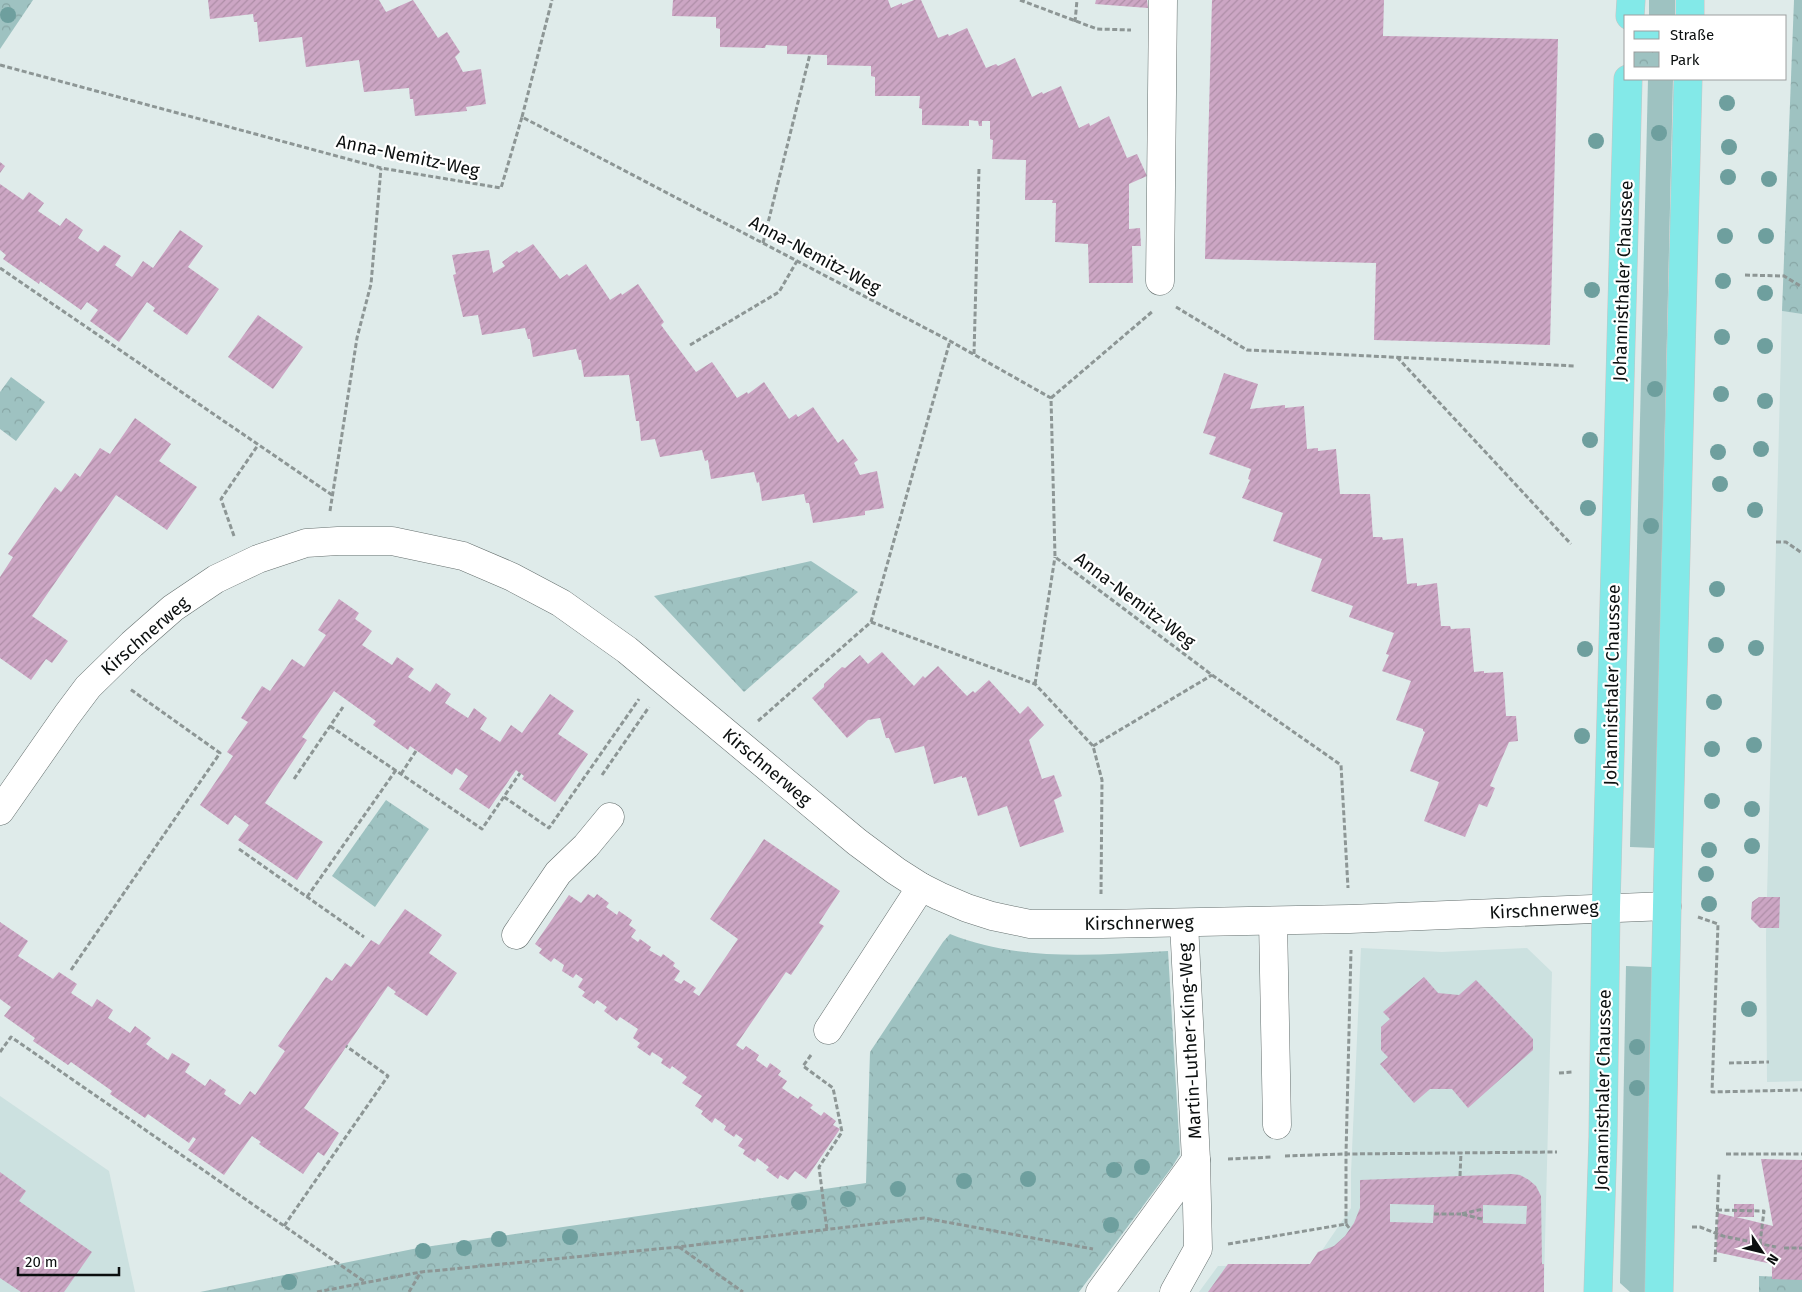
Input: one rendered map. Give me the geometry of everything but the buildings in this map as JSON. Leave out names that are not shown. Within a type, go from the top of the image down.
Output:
[{"type":"main road","points":[[1630,0],[1630,15]]},
{"type":"main road","points":[[1690,0],[1690,15]]},
{"type":"main road","name":"Johannisthaler Chaussee","points":[[1598,1292],[1603,1137],[1606,907],[1628,80]]},
{"type":"main road","points":[[1659,1292],[1688,80]]},
{"type":"street","points":[[1162,291],[1163,0]]},
{"type":"street","name":"Kirschnerweg","points":[[0,810],[88,687],[132,644],[173,608],[216,579],[258,559],[306,543],[392,541],[463,556],[512,577],[561,603],[627,650],[857,842],[896,871],[921,887],[967,908],[992,916],[1030,924],[1102,924],[1350,919],[1606,907],[1667,906]]},
{"type":"street","points":[[516,935],[558,873],[586,846],[610,817]]},
{"type":"street","points":[[828,1030],[921,887]]},
{"type":"street","points":[[1273,921],[1277,1125]]},
{"type":"street","name":"Martin-Luther-King-Weg","points":[[1184,922],[1196,1160],[1198,1249]]},
{"type":"street","points":[[1100,1292],[1196,1160]]},
{"type":"street","points":[[1174,1292],[1198,1249]]},
{"type":"path","points":[[522,117],[552,0]]},
{"type":"path","points":[[1020,0],[1097,29],[1163,31]]},
{"type":"path","points":[[1076,22],[1077,0]]},
{"type":"path","points":[[763,243],[810,54]]},
{"type":"path","name":"Anna-Nemitz-Weg","points":[[0,65],[381,168],[501,188],[522,117],[950,341],[1051,398],[1055,558],[1212,675],[1341,765],[1348,889]]},
{"type":"path","points":[[329,517],[357,338],[371,284],[381,168]]},
{"type":"path","points":[[974,354],[979,169]]},
{"type":"path","points":[[690,345],[779,292],[797,261]]},
{"type":"path","points":[[0,268],[332,496]]},
{"type":"path","points":[[1745,275],[1784,276],[1802,287]]},
{"type":"path","points":[[1051,398],[1162,291],[1247,350],[1576,366]]},
{"type":"path","points":[[754,724],[871,622],[950,341]]},
{"type":"path","points":[[1396,357],[1571,544]]},
{"type":"path","points":[[236,543],[221,499],[258,445]]},
{"type":"path","points":[[1776,542],[1786,542],[1802,553]]},
{"type":"path","points":[[1035,684],[1055,558]]},
{"type":"path","points":[[871,622],[1035,684],[1093,746],[1102,780],[1102,924]]},
{"type":"path","points":[[1093,746],[1212,675]]},
{"type":"path","points":[[71,970],[220,753],[124,685]]},
{"type":"path","points":[[504,798],[549,828],[641,695]]},
{"type":"path","points":[[602,775],[651,704]]},
{"type":"path","points":[[294,779],[343,707]]},
{"type":"path","points":[[330,726],[482,829],[520,773]]},
{"type":"path","points":[[401,774],[416,751]]},
{"type":"path","points":[[307,897],[396,770]]},
{"type":"path","points":[[239,849],[364,937]]},
{"type":"path","points":[[1718,924],[1712,1092],[1802,1090]]},
{"type":"path","points":[[1350,1228],[1346,1224],[1346,1154],[1351,942]]},
{"type":"path","points":[[827,1230],[819,1167],[842,1132],[833,1088],[803,1066],[828,1030]]},
{"type":"path","points":[[0,1052],[11,1037],[366,1282]]},
{"type":"path","points":[[284,1226],[388,1076],[346,1046]]},
{"type":"path","points":[[1729,1063],[1769,1062]]},
{"type":"path","points":[[1559,1073],[1574,1072]]},
{"type":"path","points":[[1460,1176],[1461,1152]]},
{"type":"path","points":[[1346,1154],[1557,1152]]},
{"type":"path","points":[[1726,1154],[1802,1154]]},
{"type":"path","points":[[1715,1262],[1719,1174]]},
{"type":"path","points":[[1434,1214],[1461,1214],[1483,1209]]},
{"type":"path","points":[[1718,1210],[1764,1211],[1760,1243]]},
{"type":"path","points":[[1461,1214],[1482,1220]]},
{"type":"path","points":[[317,1292],[421,1272],[678,1246],[924,1218],[1105,1251],[1128,1253]]},
{"type":"path","points":[[1198,1249],[1346,1224]]},
{"type":"path","points":[[1692,1227],[1700,1227],[1723,1236],[1776,1247]]},
{"type":"path","points":[[678,1246],[743,1292]]},
{"type":"path","points":[[1784,1248],[1802,1248]]},
{"type":"path","points":[[409,1292],[421,1272]]},
{"type":"shaded area","points":[[1782,311],[1802,314],[1802,1081],[1767,1082],[1766,936]]},
{"type":"shaded area","points":[[1361,948],[1442,952],[1527,948],[1552,972],[1544,1281],[1357,1292],[1199,1292],[1218,1266],[1312,1265],[1351,1208]]},
{"type":"shaded area","points":[[0,1096],[109,1171],[135,1292],[0,1292]]},
{"type":"green space","points":[[0,0],[33,0],[0,49]]},
{"type":"green space","points":[[1649,0],[1675,0],[1675,15],[1649,15]]},
{"type":"green space","points":[[1794,0],[1802,0],[1802,314],[1782,311]]},
{"type":"green space","points":[[1648,80],[1673,80],[1655,848],[1630,847]]},
{"type":"green space","points":[[11,377],[45,402],[16,441],[0,429],[0,392]]},
{"type":"green space","points":[[811,561],[858,592],[744,692],[654,596]]},
{"type":"green space","points":[[386,800],[429,829],[375,907],[332,876]]},
{"type":"green space","points":[[950,934],[976,943],[1030,953],[1085,955],[1168,951],[1180,1154],[1079,1292],[200,1292],[418,1248],[866,1183],[870,1052]]},
{"type":"green space","points":[[1626,966],[1652,967],[1646,1292],[1630,1292],[1620,1283]]},
{"type":"green space","points":[[1759,1276],[1802,1278],[1802,1292],[1759,1292]]}]
